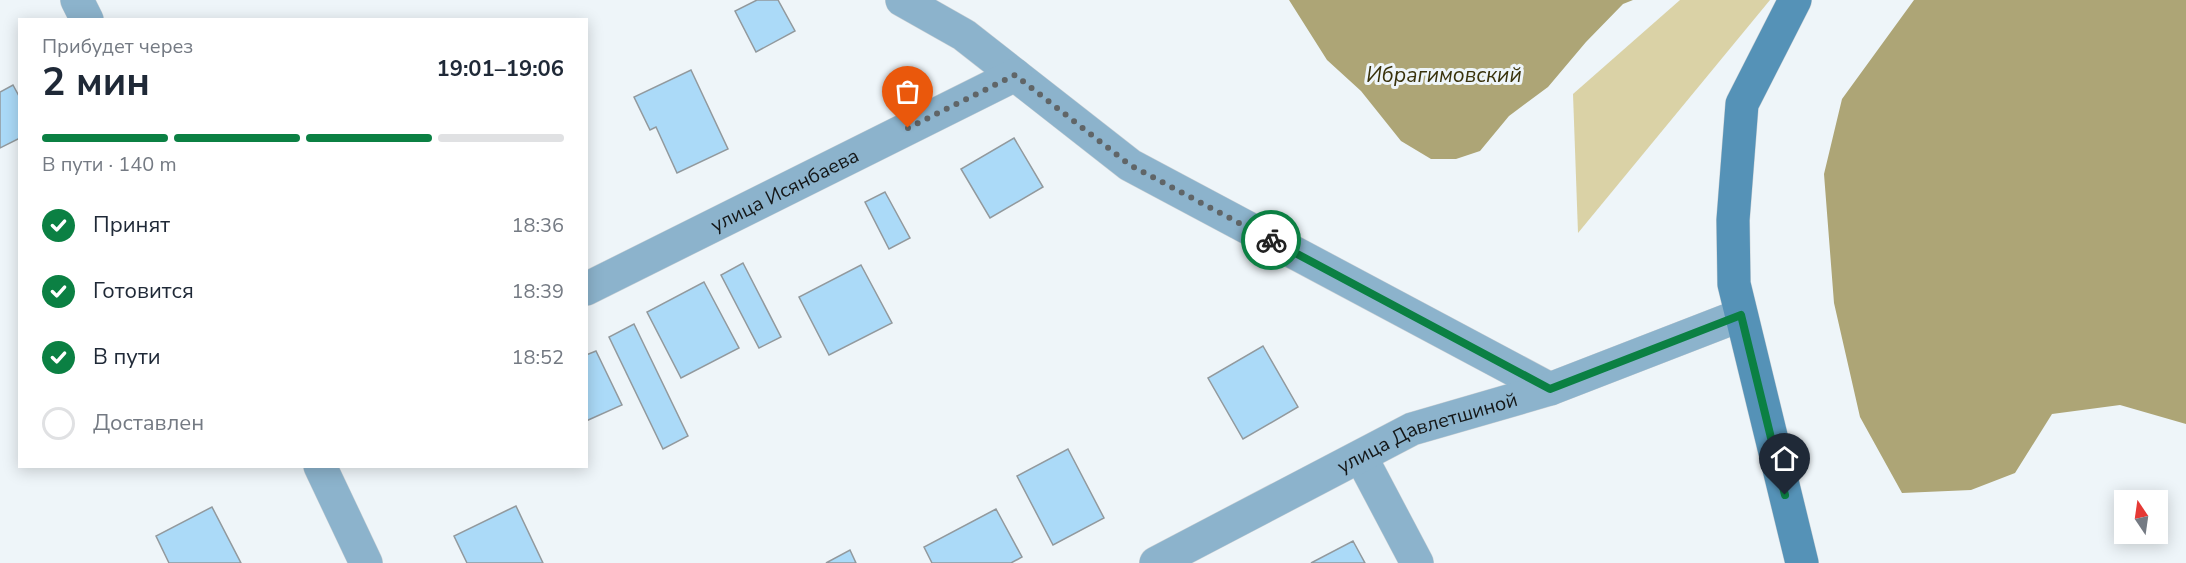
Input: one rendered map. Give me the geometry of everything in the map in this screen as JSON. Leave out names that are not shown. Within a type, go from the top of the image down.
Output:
[{"type":"main road","points":[[1795,0],[1742,104],[1734,220],[1734,284],[1802,563]]},
{"type":"street","points":[[77,0],[86,18]]},
{"type":"street","points":[[902,0],[964,35],[1130,165],[1550,389]]},
{"type":"street","name":"улица Исянбаева","points":[[588,288],[1015,75]]},
{"type":"street","name":"улица Давлетшиной","points":[[1156,563],[1412,429],[1550,389],[1741,315]]},
{"type":"street","points":[[1361,457],[1417,563]]},
{"type":"street","points":[[321,468],[366,563]]},
{"type":"shaded area","points":[[1680,0],[1770,0],[1578,233],[1573,94]]},
{"type":"water","name":"Ибрагимовский","points":[[1289,0],[1633,0],[1623,4],[1586,42],[1548,87],[1509,116],[1480,151],[1456,159],[1431,159],[1401,141],[1361,91],[1327,60]]},
{"type":"water","points":[[1914,0],[2186,0],[2186,424],[2120,405],[2052,414],[2015,473],[1971,490],[1902,493],[1860,417],[1834,303],[1824,174],[1842,99]]},
{"type":"building","points":[[757,0],[778,0],[795,31],[756,52],[735,11]]},
{"type":"building","points":[[691,70],[728,149],[677,173],[656,127],[650,130],[634,97]]},
{"type":"building","points":[[13,85],[18,94],[18,139],[0,148],[0,92]]},
{"type":"building","points":[[1014,138],[1043,187],[990,218],[961,169]]},
{"type":"building","points":[[885,192],[910,238],[889,249],[865,202]]},
{"type":"building","points":[[743,263],[781,337],[759,348],[721,275]]},
{"type":"building","points":[[861,265],[892,323],[829,355],[799,297]]},
{"type":"building","points":[[704,282],[739,348],[681,378],[647,312]]},
{"type":"building","points":[[634,324],[688,436],[663,449],[609,337]]},
{"type":"building","points":[[1263,346],[1298,407],[1243,439],[1208,378]]},
{"type":"building","points":[[596,351],[622,405],[588,420],[588,354]]},
{"type":"building","points":[[1068,449],[1104,518],[1053,545],[1017,476]]},
{"type":"building","points":[[516,506],[543,563],[467,563],[454,536]]},
{"type":"building","points":[[212,507],[241,563],[169,563],[156,536]]},
{"type":"building","points":[[996,509],[1022,557],[1011,563],[932,563],[924,547]]},
{"type":"building","points":[[1353,541],[1365,563],[1311,563]]},
{"type":"building","points":[[850,550],[856,563],[826,563]]},
{"type":"way so far","points":[[908,128],[1015,75],[1130,165],[1271,240]]},
{"type":"route","points":[[1271,240],[1550,389],[1741,315],[1785,495]]}]
